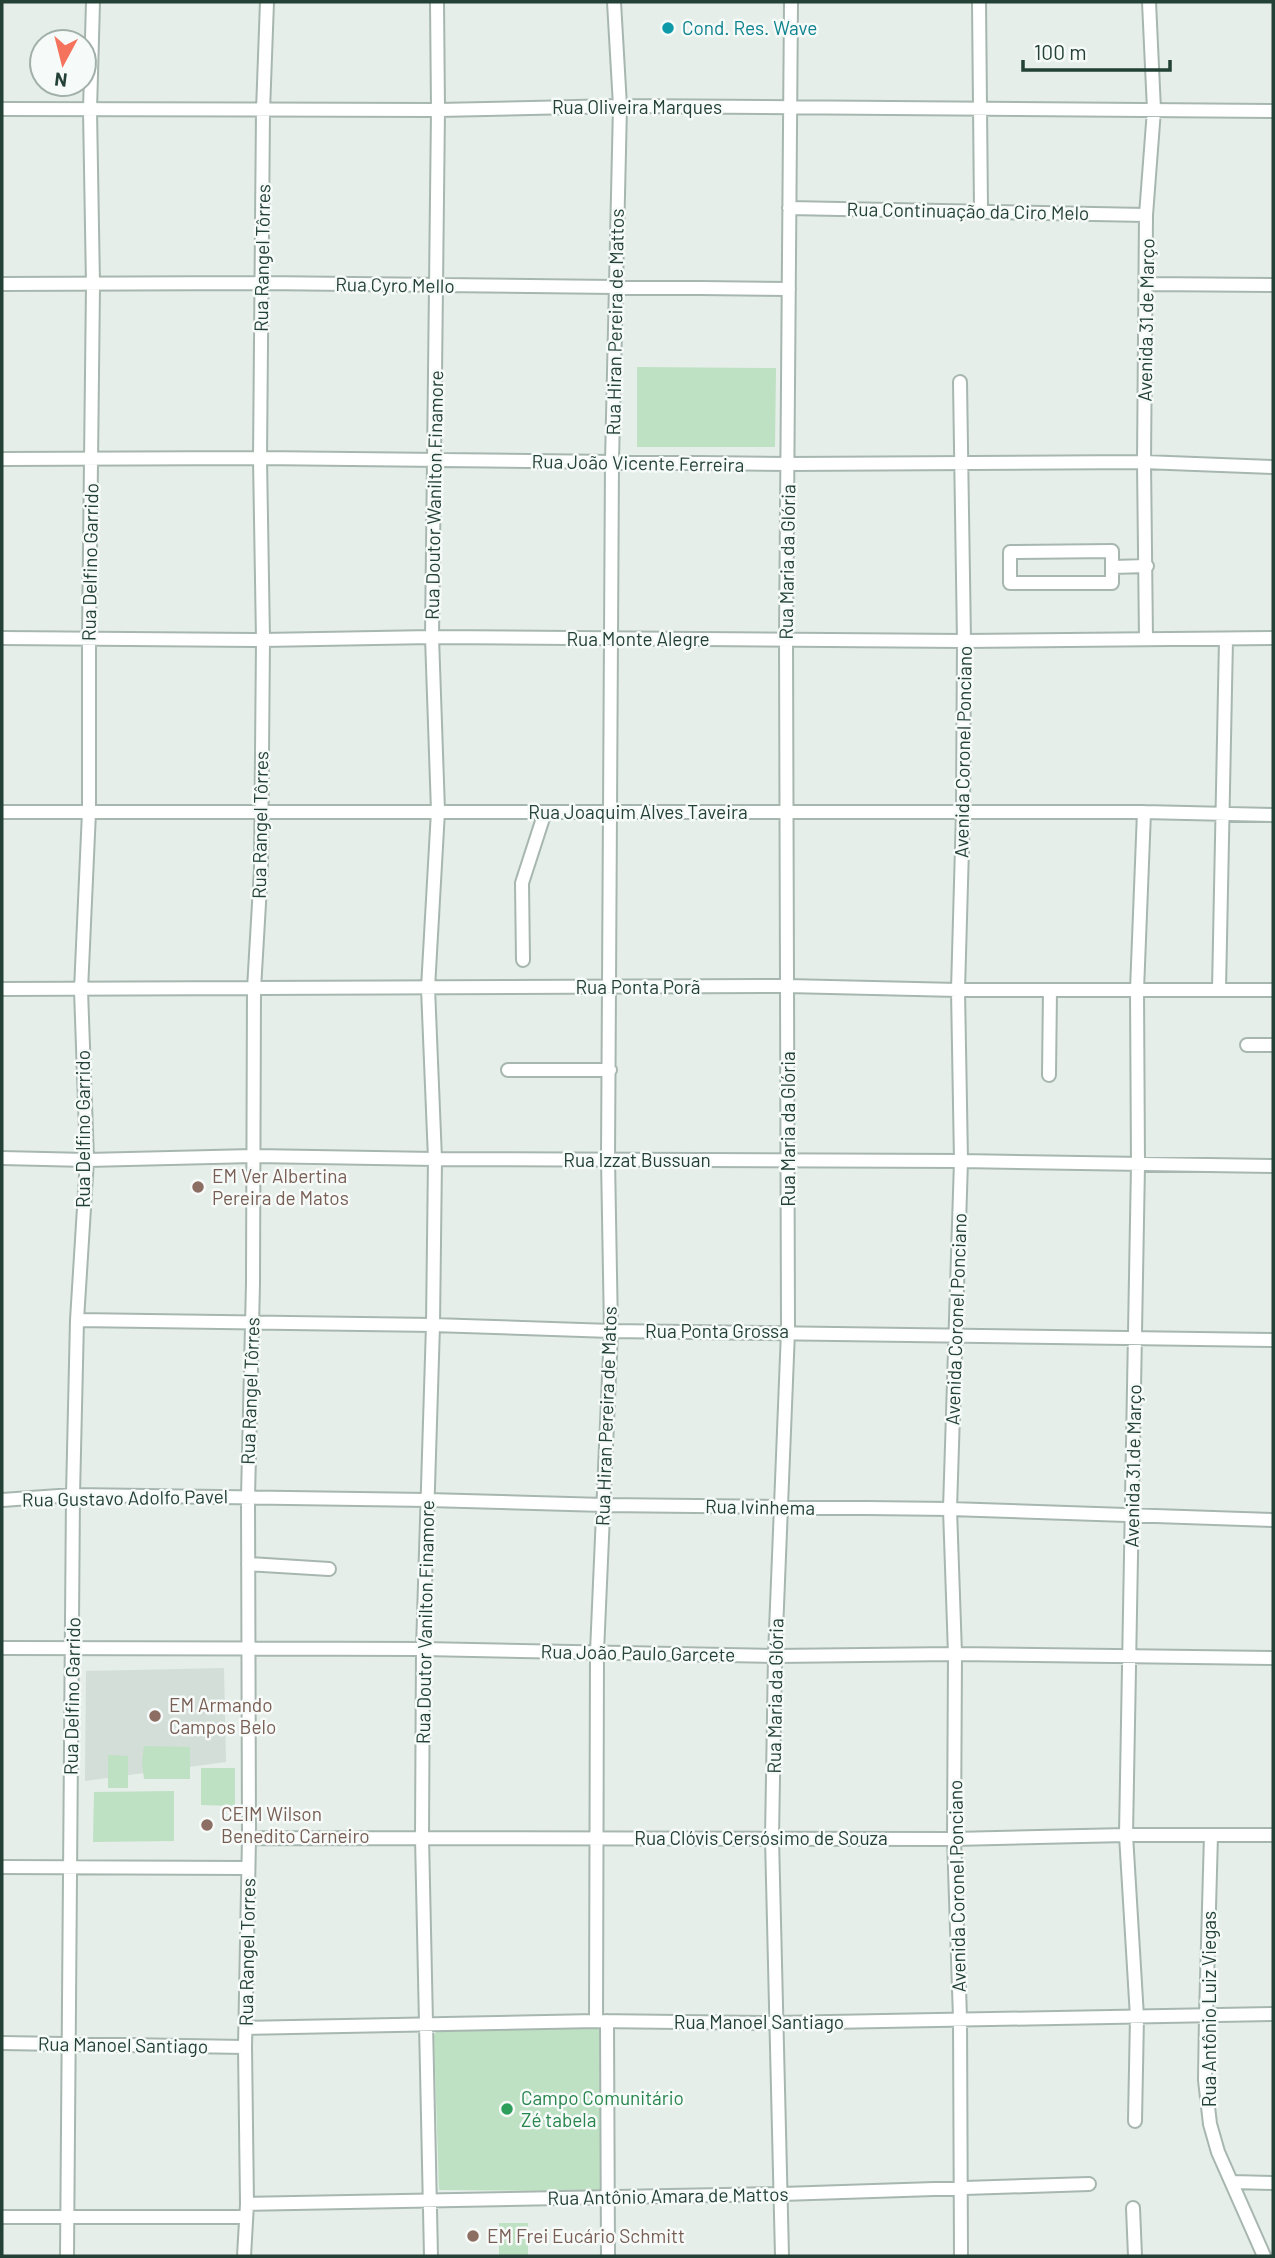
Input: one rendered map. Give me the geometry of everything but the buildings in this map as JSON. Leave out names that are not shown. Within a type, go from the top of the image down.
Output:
[{"type":"street","name":"Rua Delfino Garrido","points":[[67,2256],[73,1495],[77,1320],[87,1160],[81,990],[89,812],[93,285],[90,110],[93,2]]},
{"type":"street","name":"Rua Rangel Tôrres","points":[[249,1647],[248,1497],[254,989],[261,869],[263,640],[260,458],[267,2]]},
{"type":"street","name":"Rua Doutor Wanilton Finamore","points":[[428,988],[439,811],[432,637],[437,286],[437,2]]},
{"type":"street","name":"Rua Hiran Pereira de Mattos","points":[[611,811],[612,463],[620,106],[614,2]]},
{"type":"street","name":"Rua Maria da Glória","points":[[782,2256],[772,1838],[775,1656],[788,1331],[786,639],[791,2]]},
{"type":"street","points":[[979,2],[981,210]]},
{"type":"street","name":"Avenida 31 de Março","points":[[1146,639],[1146,215],[1154,110],[1149,2]]},
{"type":"street","name":"Rua Oliveira Marques","points":[[2,110],[438,110],[620,106],[1273,111]]},
{"type":"street","name":"Rua Continuação da Ciro Melo","points":[[789,208],[1146,215]]},
{"type":"street","name":"Rua Cyro Mello","points":[[2,284],[262,283],[789,289]]},
{"type":"street","points":[[1146,284],[1273,285]]},
{"type":"street","name":"Avenida Coronel Ponciano","points":[[960,382],[964,641],[958,990],[961,1161],[950,1509],[955,1654],[954,1839],[960,2018],[961,2256]]},
{"type":"street","name":"Rua João Vicente Ferreira","points":[[2,459],[260,458],[788,464],[1144,462],[1273,467]]},
{"type":"street","points":[[1112,551],[1112,566],[1112,583],[1010,583],[1010,552],[1112,551]]},
{"type":"street","points":[[1112,566],[1147,566]]},
{"type":"street","name":"Rua Monte Alegre","points":[[2,638],[263,640],[432,637],[964,641],[1273,638]]},
{"type":"street","points":[[1219,990],[1226,639]]},
{"type":"street","name":"Rua Hiran Pereira de Matos","points":[[608,2256],[598,1838],[597,1652],[611,1331],[608,1159],[611,811]]},
{"type":"street","name":"Rua Joaquim Alves Taveira","points":[[2,812],[1144,812],[1273,815]]},
{"type":"street","points":[[523,960],[522,883],[545,812]]},
{"type":"street","name":"Avenida 31 de Março","points":[[1135,2121],[1137,2017],[1126,1835],[1138,1164],[1137,990],[1144,812]]},
{"type":"street","name":"Rua Ponta Porã","points":[[2,989],[788,986],[958,990],[1273,990]]},
{"type":"street","name":"Rua Doutor Vanilton Finamore","points":[[428,988],[435,1159],[422,1837],[431,2256]]},
{"type":"street","points":[[1049,1075],[1050,990]]},
{"type":"street","points":[[1247,1045],[1273,1045]]},
{"type":"street","points":[[508,1070],[610,1070]]},
{"type":"street","name":"Rua Izzat Bussuan","points":[[2,1158],[87,1160],[253,1156],[1273,1166]]},
{"type":"street","name":"Rua Ponta Grossa","points":[[77,1320],[1273,1340]]},
{"type":"street","name":"Rua Gustavo Adolfo Pavel","points":[[2,1500],[73,1495],[248,1497]]},
{"type":"street","name":"Rua Ivinhema","points":[[248,1497],[950,1509],[1273,1520]]},
{"type":"street","points":[[248,1564],[330,1569]]},
{"type":"street","name":"Rua João Paulo Garcete","points":[[2,1648],[249,1647],[775,1656],[955,1654],[1273,1658]]},
{"type":"street","name":"Rua Rangel Torres","points":[[244,2256],[249,1647]]},
{"type":"street","name":"Rua Antônio Luiz Viegas","points":[[1212,1835],[1205,2080],[1210,2124],[1217,2152],[1264,2256]]},
{"type":"street","name":"Rua Clóvis Cersósimo de Souza","points":[[248,1838],[954,1839],[1273,1835]]},
{"type":"street","points":[[2,1867],[248,1868]]},
{"type":"street","name":"Rua Manoel Santiago","points":[[246,2028],[427,2023],[775,2023],[1273,2014]]},
{"type":"street","name":"Rua Manoel Santiago","points":[[2,2043],[245,2047]]},
{"type":"street","points":[[1232,2182],[1273,2183]]},
{"type":"street","name":"Rua Antônio Amara de Mattos","points":[[2,2217],[246,2211],[430,2201],[1089,2184]]},
{"type":"street","points":[[1133,2208],[1135,2256]]},
{"type":"shaded area","name":"EM Armando Campos Belo","points":[[224,1668],[226,1762],[85,1781],[86,1671]]},
{"type":"green space","points":[[637,367],[776,368],[775,447],[637,447]]},
{"type":"green space","points":[[144,1746],[190,1747],[190,1779],[144,1779]]},
{"type":"green space","points":[[108,1755],[128,1756],[128,1788],[108,1788]]},
{"type":"green space","points":[[201,1768],[235,1768],[235,1806],[201,1805]]},
{"type":"green space","points":[[174,1791],[174,1841],[93,1842],[94,1792]]},
{"type":"green space","points":[[600,2027],[601,2189],[439,2190],[434,2035],[439,2029]]},
{"type":"green space","points":[[499,2223],[528,2223],[528,2256],[499,2256]]},
{"type":"place","name":"Cond. Res. Wave","points":[[668,28]]},
{"type":"place","name":"EM Ver Albertina Pereira de Matos","points":[[198,1187]]},
{"type":"place","name":"EM Armando Campos Belo","points":[[155,1716]]},
{"type":"place","name":"CEIM Wilson Benedito Carneiro","points":[[207,1825]]},
{"type":"place","name":"Campo Comunitário Zé tabela","points":[[507,2109]]},
{"type":"place","name":"EM Frei Eucário Schmitt","points":[[473,2236]]}]
